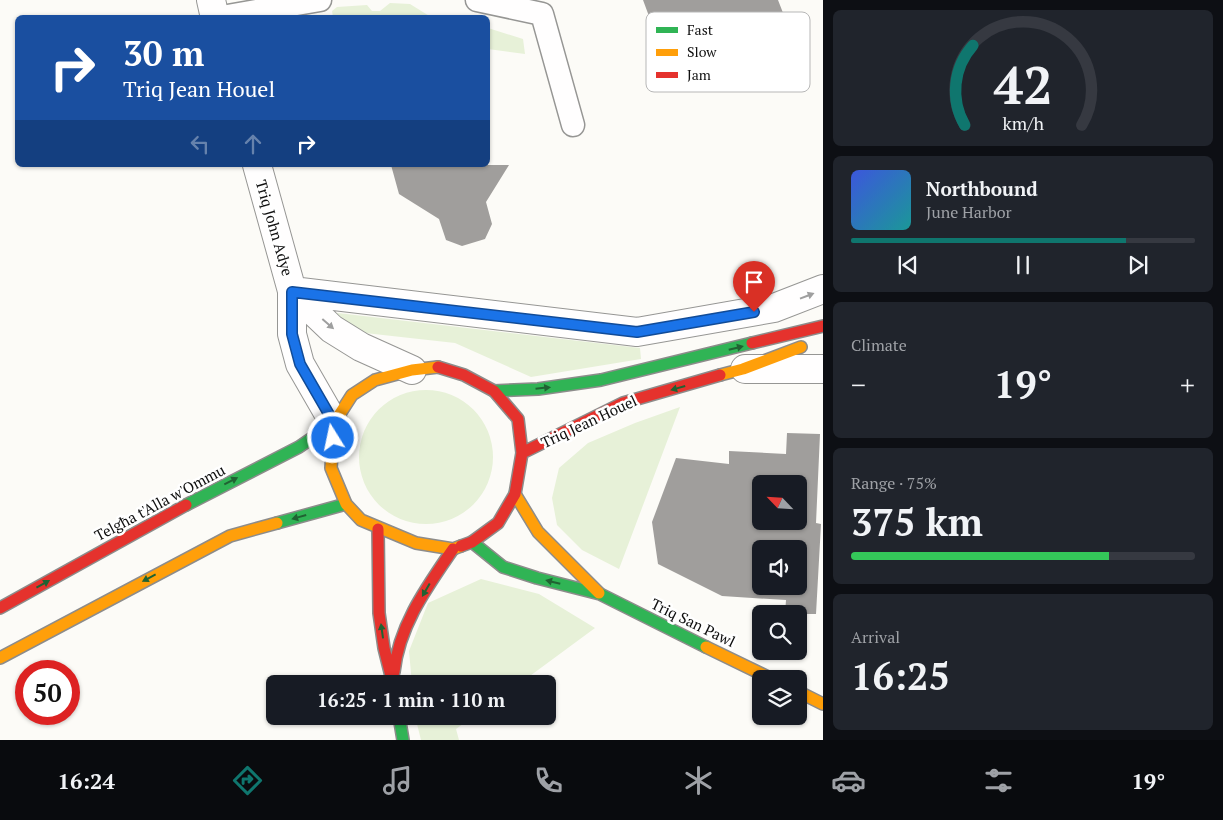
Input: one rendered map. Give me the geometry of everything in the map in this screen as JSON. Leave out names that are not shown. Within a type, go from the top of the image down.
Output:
[{"type":"main road","name":"Triq Jean Houel","points":[[494,391],[538,389],[601,380],[823,326]]},
{"type":"main road","name":"Triq Jean Houel","points":[[522,453],[623,403],[743,369],[814,342]]},
{"type":"main road","points":[[438,367],[464,374],[494,391],[518,419],[522,453],[515,494],[498,524],[472,542],[452,549],[416,543],[361,520],[346,504],[331,468],[334,423],[352,395],[375,380],[412,370],[438,367]]},
{"type":"main road","name":"Telgħa t'Alla w'Ommu","points":[[0,608],[205,494],[300,447],[334,423]]},
{"type":"main road","name":"Triq San Pawl","points":[[515,494],[538,532],[600,594]]},
{"type":"main road","points":[[0,658],[230,536],[346,504]]},
{"type":"main road","points":[[378,528],[379,613],[384,648],[391,675]]},
{"type":"main road","name":"Triq San Pawl","points":[[472,542],[503,568],[600,594],[754,670]]},
{"type":"main road","points":[[394,675],[399,644],[411,616],[452,549]]},
{"type":"main road","points":[[807,696],[823,704]]},
{"type":"main road","points":[[400,725],[403,740]]},
{"type":"street","points":[[211,0],[214,15]]},
{"type":"street","name":"Triq John Adye","points":[[257,167],[292,292],[292,334],[300,364],[334,423]]},
{"type":"street","name":"Triq Jean Houel","points":[[678,362],[774,308],[823,290]]},
{"type":"street","name":"Triq John Adye","points":[[292,292],[332,329],[361,347],[412,370]]},
{"type":"street","name":"Triq Jean Houel","points":[[292,292],[637,332],[774,308]]},
{"type":"street","name":"Triq Jean Houel","points":[[743,369],[823,368]]},
{"type":"lane","points":[[232,15],[320,0]]},
{"type":"lane","points":[[477,0],[542,14],[573,125]]},
{"type":"green space","points":[[390,3],[410,4],[428,15],[333,15],[332,11],[337,7],[367,5],[372,11],[380,11]]},
{"type":"green space","points":[[490,29],[523,39],[525,54],[490,49]]},
{"type":"green space","points":[[329,312],[640,348],[641,359],[531,377],[455,343],[356,332]]},
{"type":"green space","points":[[426,390],[452,395],[463,401],[473,410],[482,420],[488,431],[493,457],[488,483],[482,494],[473,504],[463,513],[452,519],[426,524],[400,519],[389,513],[379,504],[370,494],[364,483],[359,457],[364,431],[370,420],[379,410],[389,401],[400,395]]},
{"type":"green space","points":[[680,407],[619,569],[582,550],[557,525],[552,498],[559,468],[588,443]]},
{"type":"green space","points":[[481,579],[539,594],[595,628],[531,675],[411,675],[409,651],[428,603]]},
{"type":"green space","points":[[417,725],[462,725],[456,729],[459,740],[421,740]]},
{"type":"building","points":[[643,0],[778,0],[783,12],[647,12]]},
{"type":"building","points":[[490,165],[509,165],[486,202],[492,224],[485,239],[462,246],[446,240],[439,219],[399,194],[392,167],[490,167]]},
{"type":"building","points":[[787,433],[820,434],[816,523],[821,524],[816,614],[807,614],[807,605],[786,605],[786,600],[722,596],[658,564],[652,522],[676,458],[729,464],[729,451],[786,454]]},
{"type":"traffic: fast","points":[[494,391],[538,389],[601,380],[752,343]]},
{"type":"traffic: fast","points":[[186,505],[299,447],[334,423]]},
{"type":"traffic: fast","points":[[277,523],[346,504]]},
{"type":"traffic: fast","points":[[472,542],[503,567],[600,594],[706,647]]},
{"type":"traffic: fast","points":[[400,725],[403,740]]},
{"type":"traffic: slow","points":[[720,375],[743,369],[801,347]]},
{"type":"traffic: slow","points":[[438,367],[412,370],[375,380],[352,395],[334,423],[331,468],[346,504],[361,520],[416,543],[453,549],[461,546]]},
{"type":"traffic: slow","points":[[515,494],[538,532],[599,593]]},
{"type":"traffic: slow","points":[[0,658],[230,536],[277,523]]},
{"type":"traffic: slow","points":[[706,647],[753,670]]},
{"type":"traffic: slow","points":[[807,696],[823,704]]},
{"type":"traffic: jam","points":[[752,343],[823,326]]},
{"type":"traffic: jam","points":[[438,367],[464,375],[494,391],[518,419],[522,453],[515,494],[498,523],[472,542],[461,546]]},
{"type":"traffic: jam","points":[[522,453],[623,403],[720,375]]},
{"type":"traffic: jam","points":[[0,608],[186,505]]},
{"type":"traffic: jam","points":[[378,529],[379,613],[384,648],[391,675]]},
{"type":"traffic: jam","points":[[394,672],[397,655],[408,622],[424,592],[453,549]]},
{"type":"route","points":[[333,438],[334,423],[300,364],[292,334],[292,292],[637,332],[754,312]]}]
